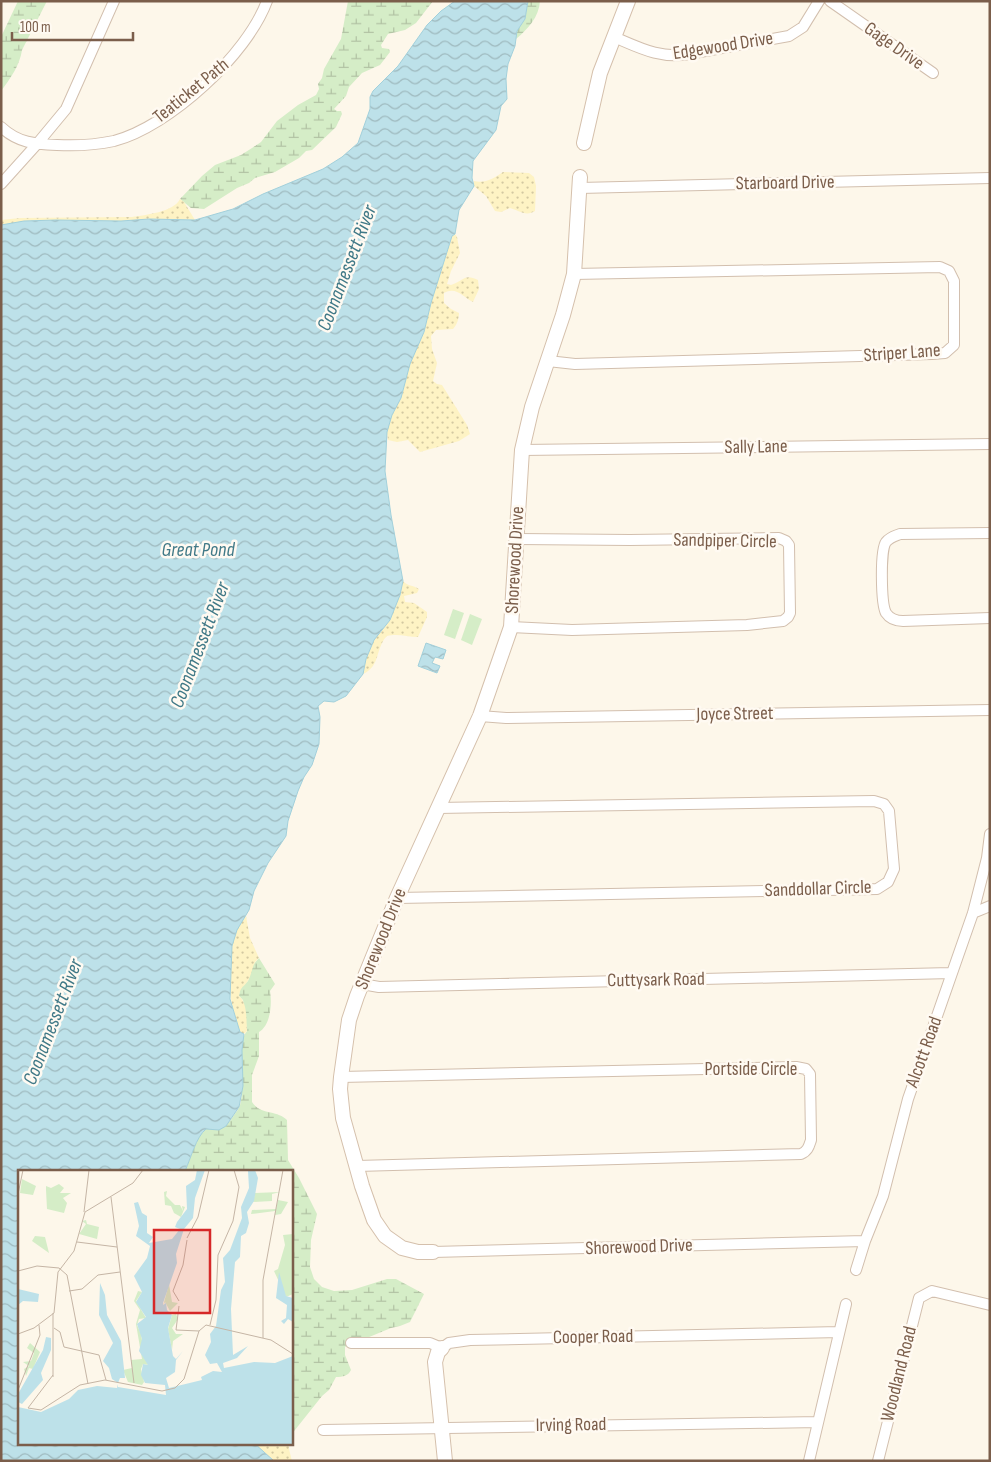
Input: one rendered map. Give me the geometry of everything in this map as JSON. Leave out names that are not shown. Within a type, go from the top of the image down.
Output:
[{"type":"street","points":[[1,184],[66,109],[114,1]]},
{"type":"street","name":"Teaticket Path","points":[[1,128],[20,140],[37,144],[74,146],[115,140],[137,132],[163,117],[186,100],[230,60],[245,42],[267,1]]},
{"type":"street","points":[[584,143],[600,73],[628,1]]},
{"type":"street","name":"Edgewood Drive","points":[[614,37],[654,54],[678,56],[698,53],[789,36],[803,27],[819,1]]},
{"type":"street","name":"Gage Drive","points":[[830,1],[933,73]]},
{"type":"street","name":"Starboard Drive","points":[[580,183],[990,178]]},
{"type":"street","name":"Shorewood Drive","points":[[580,183],[574,274],[563,315],[532,407],[522,450],[512,627],[480,716],[397,898],[362,984],[350,1020],[341,1077],[340,1089],[343,1118],[374,1220],[385,1236],[402,1248],[418,1252],[865,1241]]},
{"type":"street","name":"Striper Lane","points":[[548,361],[575,364],[932,354],[945,353],[954,345],[954,281],[949,271],[940,267],[574,274]]},
{"type":"street","name":"Sally Lane","points":[[522,450],[990,444]]},
{"type":"street","points":[[990,533],[900,534],[886,542],[882,554],[884,607],[890,617],[897,621],[990,618]]},
{"type":"street","name":"Sandpiper Circle","points":[[512,627],[572,630],[747,625],[783,621],[790,613],[789,546],[786,541],[779,538],[518,539]]},
{"type":"street","name":"Joyce Street","points":[[480,716],[506,718],[990,710]]},
{"type":"street","name":"Sanddollar Circle","points":[[397,898],[877,889],[888,882],[894,869],[889,811],[884,804],[874,801],[438,808]]},
{"type":"street","name":"Alcott Road","points":[[856,1270],[883,1196],[908,1099],[985,881],[990,834]]},
{"type":"street","points":[[973,913],[990,906]]},
{"type":"street","name":"Cuttysark Road","points":[[362,984],[379,986],[951,974]]},
{"type":"street","name":"Portside Circle","points":[[341,1077],[796,1067],[806,1069],[810,1074],[811,1140],[808,1148],[801,1154],[357,1166]]},
{"type":"street","name":"Woodland Road","points":[[878,1461],[919,1298],[928,1292],[941,1292],[990,1305]]},
{"type":"street","points":[[809,1461],[846,1304]]},
{"type":"street","name":"Cooper Road","points":[[351,1343],[430,1343],[442,1348],[449,1343],[470,1340],[839,1332]]},
{"type":"street","points":[[442,1348],[438,1352],[435,1362],[445,1461]]},
{"type":"street","name":"Irving Road","points":[[323,1430],[818,1422]]},
{"type":"green space","points":[[18,1],[47,1],[22,50],[17,66],[1,91],[1,37]]},
{"type":"green space","points":[[348,1],[433,1],[416,23],[405,30],[388,34],[381,45],[382,48],[389,49],[390,52],[380,65],[362,73],[349,87],[346,96],[334,109],[341,111],[342,114],[336,127],[312,150],[306,151],[299,158],[275,172],[255,178],[204,209],[191,208],[180,199],[202,176],[215,165],[241,155],[261,142],[277,121],[298,105],[316,95],[324,69],[341,39]]},
{"type":"green space","points":[[528,1],[540,1],[538,12],[529,27],[516,39],[517,31],[525,19]]},
{"type":"green space","points":[[453,609],[464,613],[455,639],[444,635]]},
{"type":"green space","points":[[470,614],[482,619],[472,645],[461,640]]},
{"type":"green space","points":[[259,958],[275,984],[270,991],[271,1007],[268,1019],[263,1029],[259,1032],[259,1056],[252,1075],[252,1102],[260,1109],[279,1115],[287,1120],[288,1160],[317,1214],[311,1240],[310,1267],[314,1279],[322,1287],[334,1291],[352,1290],[387,1279],[396,1279],[424,1294],[410,1322],[345,1347],[345,1355],[351,1370],[350,1372],[345,1376],[336,1377],[329,1390],[292,1434],[292,1170],[185,1170],[202,1132],[206,1128],[218,1129],[224,1126],[239,1108],[242,1090],[242,1046],[247,1031],[243,1000],[239,996],[240,988],[248,981],[253,965]]},
{"type":"sand","points":[[503,172],[529,173],[534,177],[536,186],[535,211],[525,213],[510,208],[501,212],[495,211],[486,196],[474,186],[474,181],[485,181]]},
{"type":"sand","points":[[180,199],[184,202],[195,220],[56,220],[24,221],[1,225],[1,220],[20,218],[132,217],[166,210]]},
{"type":"sand","points":[[455,234],[460,253],[447,284],[451,285],[470,277],[478,280],[479,289],[473,302],[456,291],[444,293],[444,303],[459,313],[459,315],[453,329],[436,330],[431,336],[432,349],[437,363],[433,381],[442,385],[467,425],[470,434],[459,441],[420,452],[408,440],[397,442],[388,440],[387,432],[392,415],[401,398],[410,364],[424,332],[452,236]]},
{"type":"sand","points":[[403,581],[419,589],[417,593],[404,596],[405,602],[414,603],[427,612],[427,617],[418,637],[387,636],[383,641],[373,666],[363,674],[366,659],[374,640],[390,620],[400,595]]},
{"type":"sand","points":[[246,916],[250,938],[259,958],[256,960],[249,979],[241,989],[239,996],[244,1003],[246,1012],[247,1031],[244,1034],[240,1032],[235,1018],[229,974],[230,959],[237,930],[243,917]]},
{"type":"sand","points":[[255,1444],[289,1444],[292,1461],[274,1461]]},
{"type":"water","name":"Great Pond","points":[[455,1],[528,1],[525,19],[517,31],[515,46],[508,64],[506,79],[507,99],[501,106],[496,130],[473,161],[472,178],[474,186],[459,210],[455,234],[452,236],[424,332],[410,364],[401,398],[392,415],[387,432],[385,471],[403,581],[400,595],[390,620],[374,640],[366,659],[363,674],[346,696],[334,702],[324,701],[318,706],[320,717],[319,744],[312,765],[298,791],[288,821],[286,836],[268,863],[254,891],[249,910],[237,930],[232,946],[230,999],[240,1032],[244,1034],[242,1050],[243,1086],[239,1107],[226,1126],[219,1130],[206,1129],[202,1133],[185,1170],[18,1170],[18,1444],[255,1444],[274,1461],[1,1461],[1,225],[24,221],[56,220],[195,220],[233,209],[263,194],[323,169],[342,157],[358,143],[370,109],[370,97],[373,91],[398,66],[427,25],[441,11]]},
{"type":"water","points":[[426,643],[446,650],[443,659],[435,657],[432,663],[440,666],[437,673],[418,666]]},
{"type":"water label","name":"Coonamessett River","points":[[347,268]]},
{"type":"water label","name":"Coonamessett River","points":[[200,645]]},
{"type":"water label","name":"Coonamessett River","points":[[53,1022]]}]
